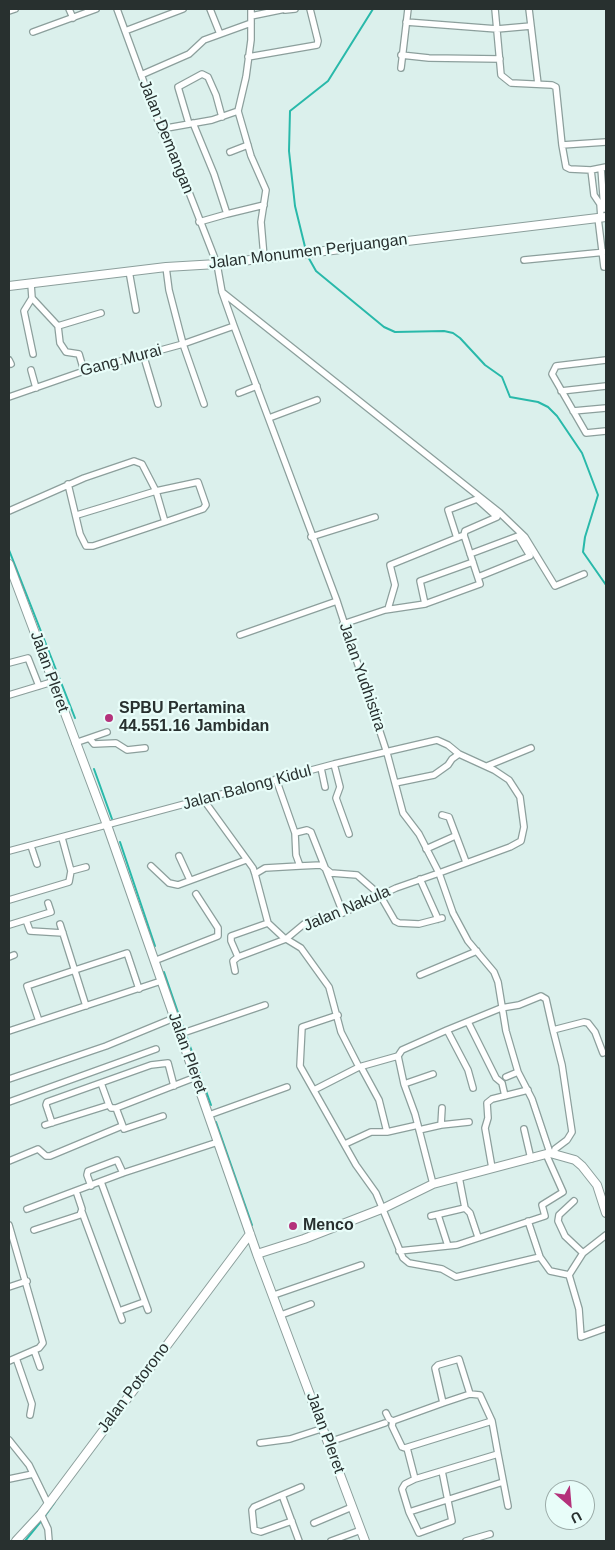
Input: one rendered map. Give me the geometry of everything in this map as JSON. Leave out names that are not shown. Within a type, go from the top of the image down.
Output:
[{"type":"street","points":[[9,11],[15,9]]},
{"type":"street","points":[[69,9],[73,18]]},
{"type":"street","points":[[33,32],[96,9]]},
{"type":"street","name":"Jalan Demangan","points":[[117,9],[161,129],[178,164],[199,222],[217,264],[220,290],[269,418]]},
{"type":"street","points":[[125,31],[183,9]]},
{"type":"street","points":[[210,9],[220,34]]},
{"type":"street","points":[[251,9],[246,77],[238,112],[250,156],[266,190],[261,222],[264,257]]},
{"type":"street","points":[[141,75],[190,54],[202,41],[251,20],[285,10],[296,9]]},
{"type":"street","points":[[248,56],[317,45],[318,41],[310,9]]},
{"type":"street","points":[[401,68],[408,9]]},
{"type":"street","points":[[495,9],[501,75],[511,83],[552,85],[558,92],[562,145],[566,167],[570,169],[591,170],[604,168],[602,218]]},
{"type":"street","points":[[529,9],[538,84]]},
{"type":"street","points":[[406,22],[497,29],[531,26]]},
{"type":"street","points":[[402,55],[429,58],[500,60]]},
{"type":"street","points":[[222,117],[216,95],[208,77],[202,74],[178,86],[191,124],[214,174],[227,214]]},
{"type":"street","points":[[161,129],[191,124],[238,112]]},
{"type":"street","points":[[562,145],[606,142]]},
{"type":"street","points":[[230,152],[248,145]]},
{"type":"street","points":[[591,170],[594,195],[600,204],[602,218],[604,267]]},
{"type":"street","points":[[199,222],[264,204]]},
{"type":"street","name":"Jalan Monumen Perjuangan","points":[[9,286],[166,267],[217,264],[313,251],[602,218]]},
{"type":"street","points":[[524,260],[604,252]]},
{"type":"street","points":[[166,267],[169,290],[184,344],[204,404]]},
{"type":"street","points":[[129,271],[136,310]]},
{"type":"street","points":[[31,284],[32,298],[24,312],[33,354]]},
{"type":"street","points":[[220,290],[500,513],[524,537],[555,586],[584,574]]},
{"type":"street","points":[[32,298],[58,326],[62,347],[66,352],[79,354],[84,371]]},
{"type":"street","points":[[58,326],[101,313]]},
{"type":"street","name":"Gang Murai","points":[[9,397],[84,371],[184,344],[234,326]]},
{"type":"street","points":[[143,354],[158,404]]},
{"type":"street","points":[[606,360],[556,366],[552,374],[586,433],[606,431]]},
{"type":"street","points":[[31,370],[36,388]]},
{"type":"street","points":[[239,393],[257,386]]},
{"type":"street","points":[[561,391],[606,386]]},
{"type":"street","points":[[269,418],[317,400]]},
{"type":"street","points":[[573,411],[606,408]]},
{"type":"street","name":"Jalan Yudhistira","points":[[269,418],[311,536],[337,601],[387,753],[403,813],[419,834],[439,873],[453,913],[468,941],[494,972],[498,982],[501,1008],[518,1072],[528,1090],[552,1154],[563,1192],[543,1204],[545,1216],[528,1221]]},
{"type":"street","points":[[9,511],[68,484],[134,461],[142,464],[156,492],[166,522]]},
{"type":"street","points":[[68,484],[83,542],[89,547],[203,509],[206,503],[200,484],[196,481],[77,515]]},
{"type":"street","points":[[388,609],[395,585],[390,565],[458,538],[464,535],[465,531],[496,517],[478,499],[448,510],[458,538]]},
{"type":"street","points":[[311,536],[375,517]]},
{"type":"street","points":[[344,624],[388,609],[405,609],[425,604],[480,584],[464,535]]},
{"type":"street","points":[[470,554],[518,536],[530,556],[478,577]]},
{"type":"street","points":[[425,604],[420,581],[473,562]]},
{"type":"street","name":"Jalan Pleret","points":[[9,564],[107,825],[257,1254],[365,1541]]},
{"type":"street","points":[[240,635],[337,601]]},
{"type":"street","points":[[9,662],[28,658],[39,686]]},
{"type":"street","points":[[9,696],[52,682]]},
{"type":"street","points":[[75,743],[107,732]]},
{"type":"street","points":[[90,739],[94,744],[116,743],[127,750],[145,748]]},
{"type":"street","name":"Jalan Balong Kidul","points":[[107,825],[334,764],[437,740],[448,744],[459,754],[487,766]]},
{"type":"street","points":[[487,766],[531,748]]},
{"type":"street","points":[[395,783],[434,775],[459,754]]},
{"type":"street","points":[[334,764],[340,787],[336,798],[349,834]]},
{"type":"street","name":"Jalan Nakula","points":[[238,957],[286,939],[304,924],[323,917],[343,914],[380,895],[516,844],[523,835],[522,805],[516,789],[509,780],[487,766]]},
{"type":"street","points":[[321,768],[325,787]]},
{"type":"street","points":[[276,779],[295,833],[296,855],[300,866]]},
{"type":"street","points":[[203,799],[255,874],[268,923],[286,939],[301,948],[329,987],[341,1032],[380,1100],[387,1132]]},
{"type":"street","points":[[442,815],[449,817],[466,862]]},
{"type":"street","points":[[9,851],[107,825]]},
{"type":"street","points":[[295,833],[307,830],[311,832],[343,914]]},
{"type":"street","points":[[426,849],[455,836]]},
{"type":"street","points":[[9,900],[69,882],[71,871],[62,838]]},
{"type":"street","points":[[31,846],[37,864]]},
{"type":"street","points":[[179,856],[190,880]]},
{"type":"street","points":[[151,866],[174,885],[246,860]]},
{"type":"street","points":[[255,874],[265,868],[317,865],[325,867],[331,873],[357,875],[380,895],[395,921],[419,924],[440,918],[420,879]]},
{"type":"street","points":[[71,871],[86,867]]},
{"type":"street","points":[[154,961],[218,936],[218,928],[196,894]]},
{"type":"street","points":[[9,925],[51,912],[48,903]]},
{"type":"street","points":[[26,920],[30,931],[63,933]]},
{"type":"street","points":[[235,971],[233,961],[238,957],[231,941],[231,936],[268,923]]},
{"type":"street","points":[[60,924],[86,1006]]},
{"type":"street","points":[[420,975],[477,951]]},
{"type":"street","points":[[39,1021],[27,986],[75,970],[128,954],[139,988]]},
{"type":"street","points":[[9,1032],[161,981]]},
{"type":"street","points":[[314,1090],[360,1067],[398,1056],[402,1050],[501,1008],[519,1005],[543,996],[546,999],[562,1065],[572,1132],[567,1140],[555,1149],[552,1154]]},
{"type":"street","points":[[180,1034],[265,1005]]},
{"type":"street","points":[[338,1015],[302,1027],[300,1066],[384,1208],[400,1251],[409,1263],[442,1269],[456,1277],[540,1257]]},
{"type":"street","points":[[9,1079],[106,1046],[174,1018]]},
{"type":"street","points":[[468,1022],[496,1078],[502,1083],[505,1096]]},
{"type":"street","points":[[554,1030],[584,1022],[588,1023],[595,1032],[603,1053]]},
{"type":"street","points":[[448,1030],[468,1070],[473,1088]]},
{"type":"street","points":[[9,1102],[156,1050]]},
{"type":"street","points":[[398,1056],[404,1084],[419,1128],[434,1184]]},
{"type":"street","points":[[52,1123],[46,1105],[47,1102],[150,1065],[168,1063],[174,1086]]},
{"type":"street","points":[[506,1077],[518,1072]]},
{"type":"street","points":[[404,1084],[433,1074]]},
{"type":"street","points":[[101,1083],[111,1108],[116,1108],[196,1077]]},
{"type":"street","points":[[209,1115],[287,1087]]},
{"type":"street","points":[[492,1168],[485,1128],[488,1118],[486,1105],[492,1099],[528,1090]]},
{"type":"street","points":[[45,1125],[109,1104]]},
{"type":"street","points":[[116,1108],[122,1126],[125,1129],[163,1116]]},
{"type":"street","points":[[440,1125],[442,1108]]},
{"type":"street","points":[[345,1144],[371,1132],[387,1132],[469,1122]]},
{"type":"street","points":[[9,1161],[38,1149],[46,1156],[50,1156],[122,1126]]},
{"type":"street","points":[[524,1129],[531,1159]]},
{"type":"street","points":[[27,1209],[123,1173],[218,1142]]},
{"type":"street","points":[[257,1254],[384,1208],[434,1184],[552,1154],[575,1160],[590,1175],[596,1184],[606,1214]]},
{"type":"street","points":[[90,1186],[87,1172],[115,1160],[123,1173]]},
{"type":"street","points":[[459,1177],[465,1208],[470,1213],[478,1237]]},
{"type":"street","points":[[101,1182],[148,1310]]},
{"type":"street","points":[[76,1191],[122,1320]]},
{"type":"street","points":[[574,1201],[559,1215],[558,1221],[565,1236],[583,1253]]},
{"type":"street","points":[[431,1216],[465,1208]]},
{"type":"street","points":[[34,1230],[80,1215],[82,1212]]},
{"type":"street","points":[[438,1214],[448,1246]]},
{"type":"street","points":[[400,1251],[448,1246],[528,1221],[540,1257],[550,1271],[569,1275]]},
{"type":"street","points":[[9,1225],[11,1240],[27,1281],[43,1343],[39,1348],[9,1361]]},
{"type":"street","name":"Jalan Potorono","points":[[16,1541],[41,1514],[250,1234]]},
{"type":"street","points":[[606,1235],[583,1253],[569,1275],[578,1309],[582,1337],[606,1328]]},
{"type":"street","points":[[274,1295],[360,1265]]},
{"type":"street","points":[[9,1287],[27,1281]]},
{"type":"street","points":[[119,1311],[144,1302]]},
{"type":"street","points":[[281,1315],[311,1304]]},
{"type":"street","points":[[34,1350],[40,1367]]},
{"type":"street","points":[[16,1358],[32,1404],[30,1416]]},
{"type":"street","points":[[443,1403],[435,1370],[438,1365],[459,1359],[470,1394]]},
{"type":"street","points":[[329,1442],[470,1394],[480,1396],[492,1421],[508,1506]]},
{"type":"street","points":[[389,1420],[402,1447],[407,1448],[492,1421]]},
{"type":"street","points":[[260,1443],[290,1439],[324,1428]]},
{"type":"street","points":[[9,1440],[22,1454],[48,1504]]},
{"type":"street","points":[[407,1448],[415,1479]]},
{"type":"street","points":[[442,1471],[452,1521],[422,1533],[416,1530],[409,1512],[402,1489],[405,1484],[415,1479],[498,1454]]},
{"type":"street","points":[[9,1479],[33,1474]]},
{"type":"street","points":[[409,1512],[503,1482]]},
{"type":"street","points":[[292,1520],[261,1532],[254,1530],[252,1510],[254,1507],[301,1487]]},
{"type":"street","points":[[282,1495],[299,1541]]},
{"type":"street","points":[[314,1523],[352,1507]]},
{"type":"street","points":[[41,1514],[48,1529],[49,1541]]},
{"type":"street","points":[[331,1541],[361,1530]]},
{"type":"street","points":[[466,1541],[490,1534]]},
{"type":"waterway","points":[[306,251],[295,206],[289,151],[290,111],[328,81],[373,9]]},
{"type":"waterway","points":[[307,255],[316,271],[384,327],[395,332],[444,331],[453,333],[485,365],[502,377],[510,397],[538,402],[548,407],[557,416],[582,453],[598,495],[585,537],[583,552],[606,585]]},
{"type":"waterway","points":[[9,550],[75,718]]},
{"type":"waterway","points":[[94,769],[112,819]]},
{"type":"waterway","points":[[120,842],[155,946]]},
{"type":"waterway","points":[[164,972],[184,1030]]},
{"type":"waterway","points":[[186,1035],[211,1105]]},
{"type":"waterway","points":[[216,1122],[252,1225]]},
{"type":"waterway","points":[[45,1516],[55,1502]]},
{"type":"waterway","points":[[25,1541],[42,1520]]},
{"type":"place","name":"SPBU Pertamina 44.551.16 Jambidan","points":[[109,718]]},
{"type":"place","name":"Menco","points":[[293,1226]]}]
